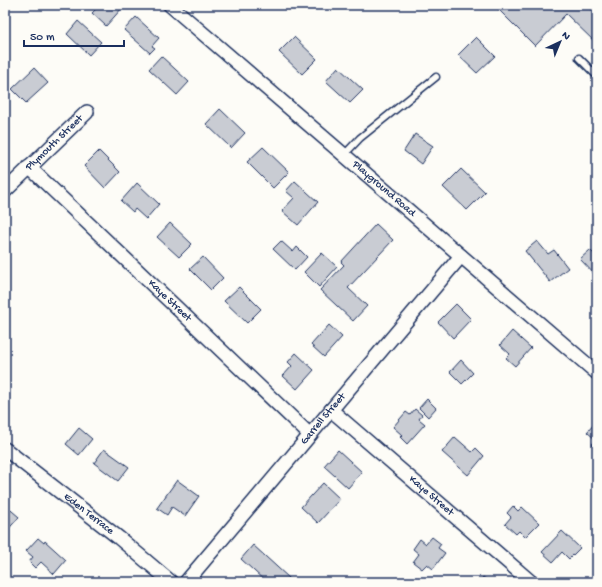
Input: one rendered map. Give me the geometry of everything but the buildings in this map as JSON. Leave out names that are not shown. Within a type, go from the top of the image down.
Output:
[{"type":"street","name":"Playground Road","points":[[170,5],[597,373]]},
{"type":"street","name":"Plymouth Street","points":[[5,191],[87,112]]},
{"type":"street","name":"Kaye Street","points":[[29,167],[310,435]]},
{"type":"street","name":"Garrell Street","points":[[186,582],[461,256]]},
{"type":"street","name":"Kaye Street","points":[[331,410],[531,582]]},
{"type":"street","name":"Eden Terrace","points":[[5,449],[119,538],[171,582]]},
{"type":"lane","points":[[579,58],[597,76]]},
{"type":"lane","points":[[344,155],[360,138],[436,77]]}]
